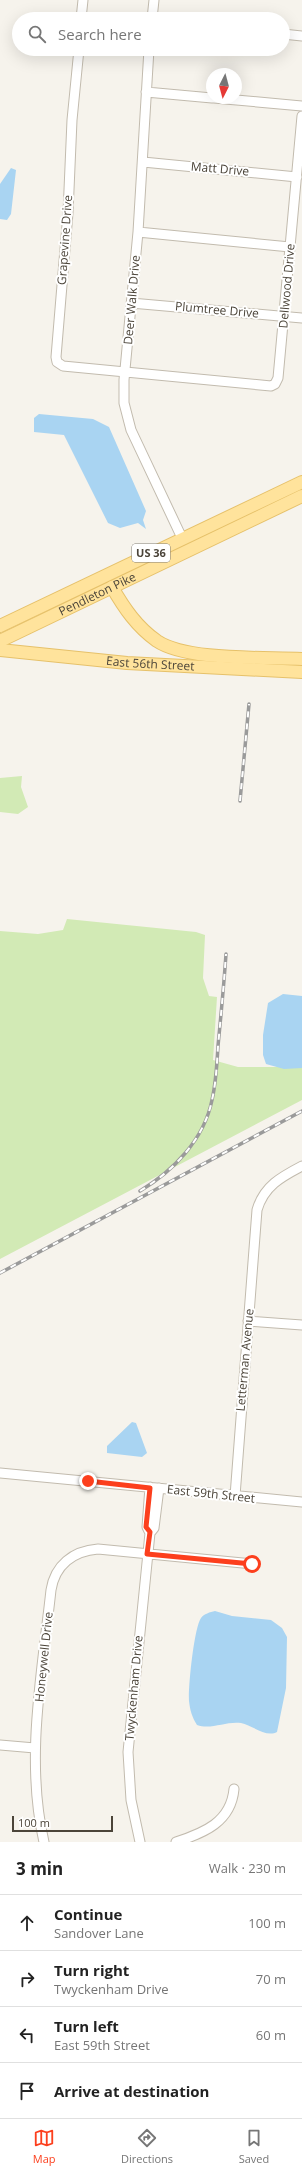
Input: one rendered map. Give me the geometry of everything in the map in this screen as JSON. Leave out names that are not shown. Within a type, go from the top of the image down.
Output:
[{"type":"main road","name":"Pendleton Pike","points":[[0,626],[302,482]]},
{"type":"main road","name":"Pendleton Pike","points":[[0,641],[302,496]]},
{"type":"main road","name":"East 56th Street","points":[[112,587],[137,624],[158,642],[191,654],[302,659]]},
{"type":"main road","name":"East 56th Street","points":[[0,650],[159,665],[302,672]]},
{"type":"main road","points":[[0,657],[33,654]]},
{"type":"street","points":[[82,12],[83,0]]},
{"type":"street","points":[[153,12],[154,0]]},
{"type":"street","points":[[290,35],[302,36]]},
{"type":"street","name":"Grapevine Drive","points":[[78,56],[56,358],[63,366],[271,386],[276,383]]},
{"type":"street","name":"Deer Walk Drive","points":[[149,56],[138,232],[125,372],[124,403],[131,430],[182,538]]},
{"type":"street","points":[[146,92],[206,97]]},
{"type":"street","points":[[242,101],[302,106]]},
{"type":"street","name":"Dellwood Drive","points":[[276,383],[278,378],[285,316],[302,116]]},
{"type":"street","name":"Matt Drive","points":[[142,162],[297,176]]},
{"type":"street","points":[[138,232],[290,246]]},
{"type":"street","name":"Plumtree Drive","points":[[131,303],[302,318]]},
{"type":"street","name":"Letterman Avenue","points":[[235,1496],[248,1321],[259,1204],[266,1190],[277,1180],[302,1166]]},
{"type":"street","points":[[248,1321],[302,1325]]},
{"type":"street","name":"East 59th Street","points":[[0,1473],[302,1502]]},
{"type":"street","name":"Twyckenham Drive","points":[[140,1842],[131,1800],[128,1752],[147,1554],[150,1532],[154,1528],[154,1488]]},
{"type":"street","name":"Honeywell Drive","points":[[44,1842],[37,1792],[35,1748],[50,1590],[56,1572],[67,1559],[85,1550],[98,1549],[252,1564]]},
{"type":"street","points":[[0,1745],[35,1748]]},
{"type":"street","points":[[176,1842],[201,1834],[216,1825],[230,1807],[234,1789]]},
{"type":"green space","points":[[22,776],[21,787],[28,807],[18,814],[0,812],[0,778]]},
{"type":"green space","points":[[67,919],[196,932],[205,935],[203,978],[209,996],[217,997],[213,1060],[238,1067],[302,1067],[302,1100],[0,1259],[0,931],[38,934],[63,930]]},
{"type":"water","points":[[11,168],[16,170],[11,214],[7,220],[0,219],[0,184]]},
{"type":"water","points":[[39,414],[93,419],[109,427],[146,511],[143,520],[146,529],[138,523],[120,528],[108,523],[64,435],[34,432],[34,418]]},
{"type":"water","points":[[283,994],[302,996],[302,1068],[284,1069],[266,1064],[263,1055],[263,1035],[268,1003]]},
{"type":"water","points":[[132,1422],[136,1423],[147,1453],[142,1457],[107,1453],[107,1446]]},
{"type":"water","points":[[215,1611],[232,1616],[271,1620],[282,1628],[287,1637],[286,1688],[277,1732],[264,1732],[241,1723],[230,1723],[208,1727],[197,1725],[195,1722],[190,1707],[189,1694],[196,1633],[201,1618],[207,1613]]},
{"type":"railway","points":[[240,801],[249,704]]},
{"type":"railway","points":[[140,1191],[164,1174],[185,1153],[202,1128],[208,1115],[215,1080],[226,954]]},
{"type":"railway","points":[[0,1273],[302,1111]]},
{"type":"route","points":[[88,1481],[150,1488],[146,1527],[150,1532],[147,1554],[252,1564]]}]
